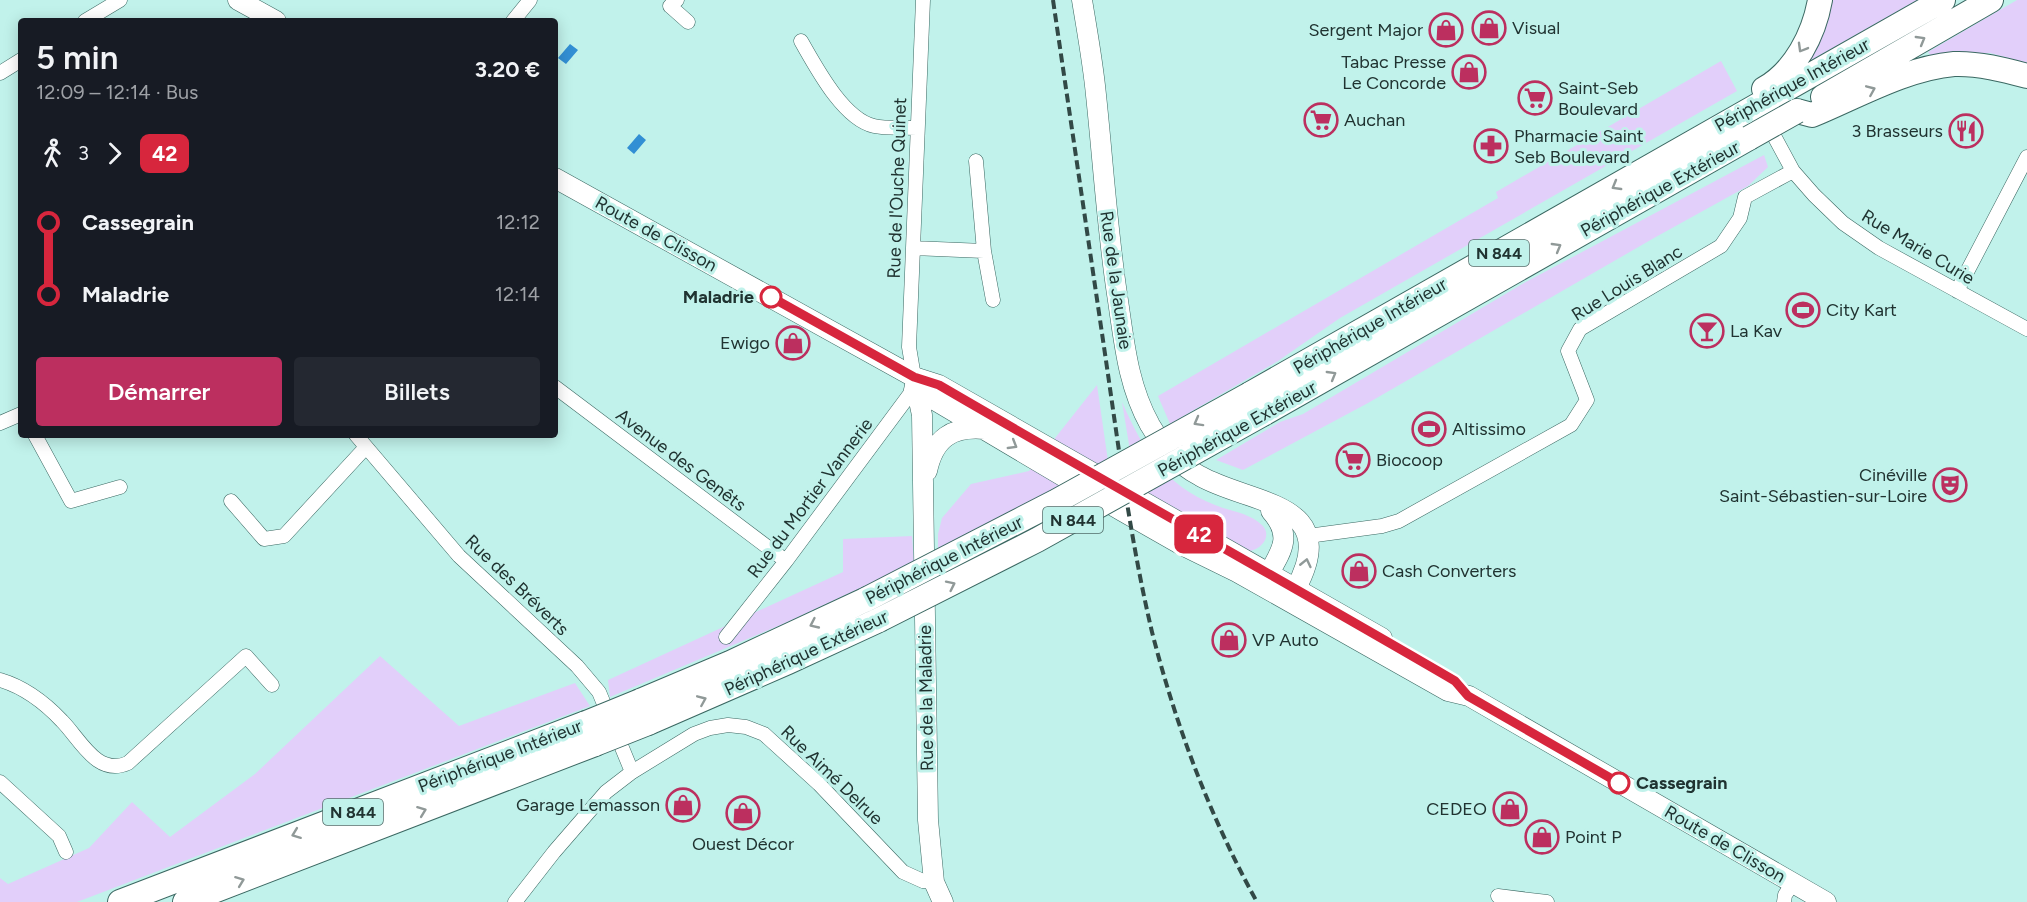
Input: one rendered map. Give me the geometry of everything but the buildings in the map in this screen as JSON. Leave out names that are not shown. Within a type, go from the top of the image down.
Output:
[{"type":"highway","points":[[1772,91],[1811,33],[1820,0]]},
{"type":"highway","name":"Périphérique Intérieur","points":[[120,902],[590,734],[640,701],[730,663],[873,610],[1055,502],[1685,147],[1734,112],[1943,0]]},
{"type":"highway","name":"Périphérique Extérieur","points":[[186,902],[590,734],[648,723],[740,684],[873,610],[1037,540],[1991,0]]},
{"type":"highway","points":[[1797,111],[1812,115],[1910,72],[1929,68],[1957,64],[2027,76]]},
{"type":"main road","points":[[238,0],[271,18]]},
{"type":"main road","name":"Rue de la Jaunaie","points":[[1082,0],[1096,93],[1108,230],[1130,376],[1137,400],[1173,459],[1201,477],[1223,487],[1282,508],[1294,515],[1308,536]]},
{"type":"main road","name":"Route de Clisson","points":[[558,180],[914,377],[939,385],[1284,588]]},
{"type":"main road","name":"Route de Clisson","points":[[914,377],[931,398],[1073,482],[1155,529],[1168,528],[1181,533],[1455,681],[1468,696],[1824,902]]},
{"type":"main road","name":"Rue de la Maladrie","points":[[914,377],[921,404],[924,491],[928,820],[934,882],[943,902]]},
{"type":"main road","name":"Rue de la Maladrie","points":[[924,491],[930,458],[938,443],[954,432],[968,428],[986,429]]},
{"type":"main road","name":"Rue de la Jaunaie","points":[[1255,498],[1271,512],[1282,527],[1284,542],[1279,555],[1284,588]]},
{"type":"main road","name":"Rue de la Jaunaie","points":[[1271,512],[1280,513],[1286,518],[1290,530],[1308,536]]},
{"type":"main road","points":[[1284,588],[1303,575],[1308,556],[1308,536]]},
{"type":"street","points":[[90,18],[120,0]]},
{"type":"street","points":[[515,18],[530,0]]},
{"type":"street","points":[[677,0],[670,6],[687,21]]},
{"type":"street","name":"Rue de l'Ouche Quinet","points":[[914,377],[909,347],[923,0]]},
{"type":"street","points":[[801,41],[821,75],[851,113],[873,126],[917,128]]},
{"type":"street","points":[[0,73],[18,62]]},
{"type":"street","name":"Rue Marie Curie","points":[[1765,120],[1792,171],[1843,223],[1879,248],[2027,330]]},
{"type":"street","points":[[1957,291],[2027,157]]},
{"type":"street","points":[[976,161],[984,251],[993,300]]},
{"type":"street","name":"Rue Louis Blanc","points":[[1308,536],[1382,526],[1398,521],[1571,424],[1587,400],[1568,351],[1580,329],[1721,246],[1740,218],[1745,198],[1792,171]]},
{"type":"street","points":[[913,248],[984,251]]},
{"type":"street","name":"Rue du Mortier Vannerie","points":[[726,637],[906,401],[914,377]]},
{"type":"street","name":"Avenue des Genêts","points":[[558,389],[786,561]]},
{"type":"street","points":[[0,423],[18,415]]},
{"type":"street","points":[[37,438],[71,501],[120,488]]},
{"type":"street","name":"Rue des Bréverts","points":[[358,438],[459,556],[577,666],[599,692],[632,772]]},
{"type":"street","points":[[231,501],[264,538],[284,536],[366,447]]},
{"type":"street","points":[[0,680],[20,687],[33,696],[64,723],[90,755],[114,766],[128,763],[246,656],[273,685]]},
{"type":"street","name":"Rue Aimé Delrue","points":[[632,772],[694,734],[728,725],[746,727],[764,734],[819,784],[903,872],[923,881],[934,882]]},
{"type":"street","points":[[515,902],[554,852],[606,792],[632,772]]},
{"type":"street","points":[[0,782],[59,836],[66,852]]},
{"type":"street","points":[[1784,902],[1785,895],[1793,884]]},
{"type":"street","points":[[1498,896],[1547,902]]},
{"type":"shaded area","points":[[1814,0],[1917,0],[1806,63]]},
{"type":"shaded area","points":[[2017,0],[2027,0],[2027,63],[1990,53],[1931,56],[1928,52]]},
{"type":"shaded area","points":[[1721,61],[1737,91],[1340,318],[1278,361],[1170,424],[1158,396],[1498,198],[1496,192]]},
{"type":"shaded area","points":[[1764,155],[1768,167],[1748,186],[1368,403],[1243,470],[1216,460],[1280,422],[1303,414],[1524,283]]},
{"type":"shaded area","points":[[1097,385],[1108,461],[938,552],[938,534],[942,518],[971,484],[1029,471]]},
{"type":"shaded area","points":[[1122,402],[1147,450],[1168,476],[1197,497],[1257,521],[1266,533],[1265,541],[1259,547],[1250,551],[1136,487]]},
{"type":"shaded area","points":[[912,536],[914,563],[783,624],[610,697],[608,680],[843,572],[843,539]]},
{"type":"shaded area","points":[[380,656],[459,726],[575,683],[590,706],[77,902],[0,902],[0,878],[8,884],[89,848],[132,802],[170,837],[255,774]]},
{"type":"water","points":[[570,44],[578,50],[566,64],[558,58]]},
{"type":"water","points":[[639,134],[646,140],[634,154],[627,148]]},
{"type":"railway","points":[[1053,0],[1125,490],[1152,632],[1183,736],[1209,804],[1257,902]]},
{"type":"bus line","name":"42","points":[[771,297],[914,377],[939,385],[1118,489],[1296,588],[1455,681],[1468,696],[1619,783]]},
{"type":"place","name":"Visual","points":[[1489,28]]},
{"type":"place","name":"Sergent Major","points":[[1446,30]]},
{"type":"place","name":"Tabac Presse Le Concorde","points":[[1469,72]]},
{"type":"place","name":"Saint-Seb Boulevard","points":[[1535,98]]},
{"type":"place","name":"Auchan","points":[[1321,120]]},
{"type":"place","name":"3 Brasseurs","points":[[1966,131]]},
{"type":"place","name":"Pharmacie Saint Seb Boulevard","points":[[1491,146]]},
{"type":"place","name":"Maladrie","points":[[771,297]]},
{"type":"place","name":"City Kart","points":[[1803,310]]},
{"type":"place","name":"La Kav","points":[[1707,331]]},
{"type":"place","name":"Ewigo","points":[[793,343]]},
{"type":"place","name":"Altissimo","points":[[1429,429]]},
{"type":"place","name":"Biocoop","points":[[1353,460]]},
{"type":"place","name":"Cinéville Saint-Sébastien-sur-Loire","points":[[1950,485]]},
{"type":"place","name":"Cash Converters","points":[[1359,571]]},
{"type":"place","name":"VP Auto","points":[[1229,640]]},
{"type":"place","name":"Cassegrain","points":[[1619,783]]},
{"type":"place","name":"Garage Lemasson","points":[[683,805]]},
{"type":"place","name":"CEDEO","points":[[1510,809]]},
{"type":"place","name":"Ouest Décor","points":[[743,813]]},
{"type":"place","name":"Point P","points":[[1542,837]]}]
